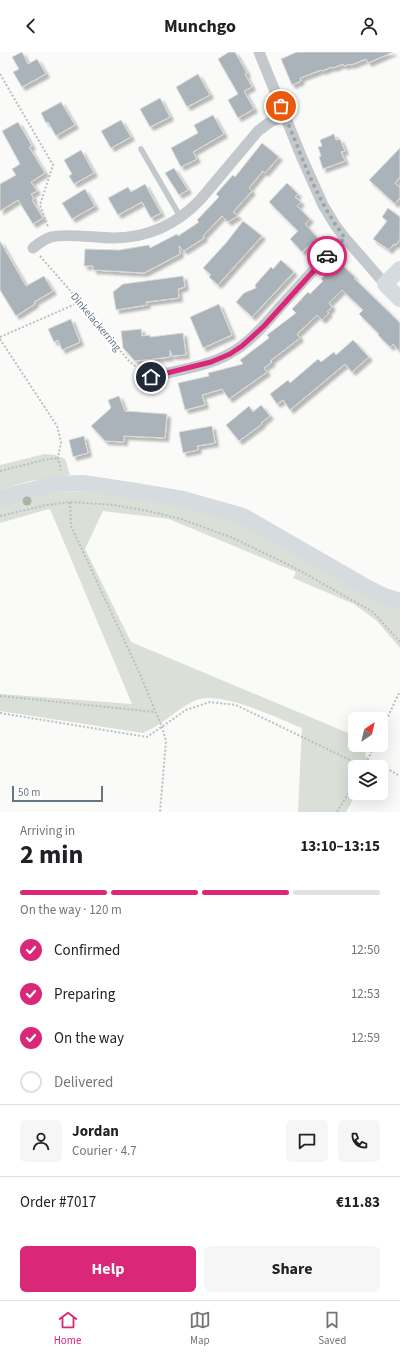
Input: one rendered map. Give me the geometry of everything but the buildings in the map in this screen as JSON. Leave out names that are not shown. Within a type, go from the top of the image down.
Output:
[{"type":"street","points":[[259,52],[302,158],[335,225],[385,284],[400,299]]},
{"type":"street","points":[[33,248],[51,237],[114,238],[134,236],[161,229],[180,218],[200,200],[255,134],[270,122],[285,116]]},
{"type":"street","points":[[151,377],[211,362],[230,354],[242,346],[259,331],[345,238]]},
{"type":"street","points":[[385,284],[400,269]]},
{"type":"street","points":[[0,498],[42,487],[65,483],[83,483],[182,500],[243,516],[368,588],[400,602]]},
{"type":"lane","points":[[141,150],[180,218]]},
{"type":"path","points":[[0,74],[53,166],[40,205],[51,237]]},
{"type":"path","name":"Dinkelackerring","points":[[33,248],[129,362],[151,377]]},
{"type":"path","points":[[65,483],[58,458],[61,442],[58,426],[0,338],[80,302]]},
{"type":"path","points":[[0,471],[58,458]]},
{"type":"path","points":[[0,516],[46,505],[70,502],[148,511],[181,519],[233,538],[294,568],[373,612],[400,642]]},
{"type":"path","points":[[70,502],[71,526],[139,672],[162,727],[166,741],[160,812]]},
{"type":"path","points":[[388,716],[400,691]]},
{"type":"path","points":[[0,696],[156,712]]},
{"type":"path","points":[[0,714],[147,737],[186,710],[210,702],[236,706],[350,760]]},
{"type":"path","points":[[388,769],[400,776]]},
{"type":"path","points":[[337,812],[348,794]]},
{"type":"shaded area","points":[[45,454],[55,455],[65,459],[70,475],[30,481],[0,490],[0,465]]},
{"type":"shaded area","points":[[98,491],[175,504],[238,518],[400,607],[400,648],[377,621],[354,604],[293,578],[296,572],[169,519],[103,511],[85,549],[131,642],[348,733],[348,752],[366,752],[365,755],[368,760],[348,760],[348,800],[353,800],[346,812],[298,812],[302,728],[237,703],[211,698],[200,699],[183,707],[161,723],[143,733],[0,711],[0,694],[132,704],[50,509],[0,523],[0,504],[48,492]]},
{"type":"way so far","points":[[281,106],[302,158],[324,205],[335,225],[345,238],[327,256]]},
{"type":"route","points":[[151,377],[211,362],[230,354],[242,346],[264,326],[327,256]]}]
